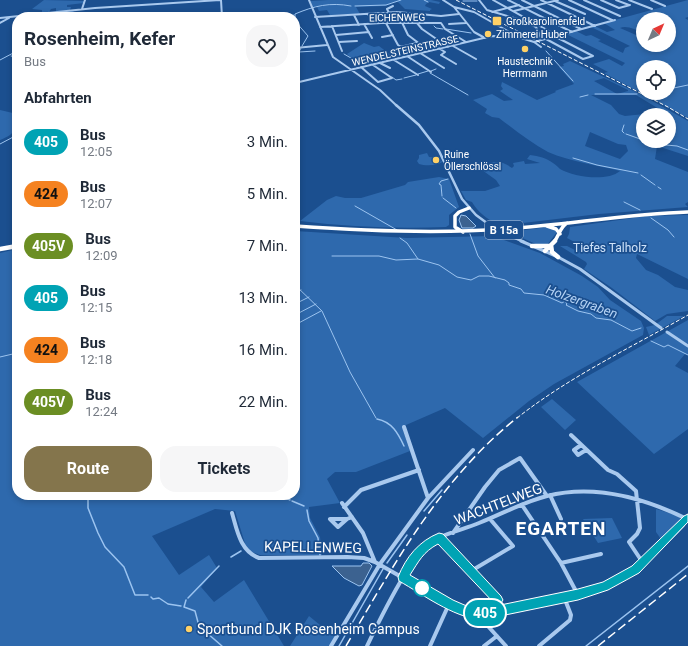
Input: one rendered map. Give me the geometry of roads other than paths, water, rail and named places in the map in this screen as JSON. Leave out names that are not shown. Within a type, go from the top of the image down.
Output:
[{"type":"highway","points":[[463,232],[455,227],[453,219],[454,215],[460,210],[469,208]]},
{"type":"highway","name":"B 15a","points":[[300,226],[376,232],[449,233],[544,225],[636,214],[688,212]]},
{"type":"highway","points":[[545,251],[560,234],[562,226],[568,222]]},
{"type":"highway","points":[[544,225],[556,229],[560,234]]},
{"type":"highway","points":[[449,233],[455,227]]},
{"type":"highway","points":[[532,246],[543,247],[551,245]]},
{"type":"highway","points":[[551,245],[552,252],[558,257]]},
{"type":"highway","points":[[0,250],[12,247]]},
{"type":"street","points":[[82,9],[85,0]]},
{"type":"street","points":[[55,12],[220,0],[221,12]]},
{"type":"street","points":[[309,0],[327,45],[335,60],[380,90],[401,107],[429,136],[442,157],[462,199],[469,208],[491,226],[504,234],[558,257],[598,280],[661,328]]},
{"type":"street","points":[[443,0],[454,7],[474,12],[518,37],[534,42],[541,47]]},
{"type":"street","points":[[479,0],[484,8],[492,12],[521,20],[536,27],[541,40]]},
{"type":"street","points":[[493,0],[593,56],[583,59],[546,39]]},
{"type":"street","points":[[508,0],[572,32]]},
{"type":"street","points":[[522,0],[582,29]]},
{"type":"street","points":[[541,0],[595,26]]},
{"type":"street","points":[[514,11],[557,0],[585,14]]},
{"type":"street","points":[[534,42],[614,20],[569,0]]},
{"type":"street","points":[[584,0],[620,16]]},
{"type":"street","points":[[601,0],[619,8],[630,5],[616,0]]},
{"type":"street","points":[[629,0],[652,9]]},
{"type":"street","points":[[651,0],[665,6]]},
{"type":"street","points":[[492,12],[519,5]]},
{"type":"street","points":[[389,13],[387,9],[393,6]]},
{"type":"street","points":[[454,7],[474,32],[485,38]]},
{"type":"street","points":[[90,11],[95,8]]},
{"type":"street","points":[[599,14],[609,11]]},
{"type":"street","points":[[315,17],[397,12],[440,16],[459,14]]},
{"type":"street","points":[[397,12],[408,35],[429,51]]},
{"type":"street","points":[[382,13],[400,47],[413,55]]},
{"type":"street","points":[[368,14],[372,21]]},
{"type":"street","points":[[354,15],[359,25]]},
{"type":"street","points":[[0,18],[10,17]]},
{"type":"street","points":[[0,23],[10,17]]},
{"type":"street","name":"EICHENWEG","points":[[320,27],[387,23],[442,24],[445,29],[466,42]]},
{"type":"street","points":[[417,23],[422,29],[448,47]]},
{"type":"street","points":[[449,24],[466,23]]},
{"type":"street","points":[[364,24],[372,38]]},
{"type":"street","points":[[332,26],[342,51]]},
{"type":"street","points":[[336,34],[369,32]]},
{"type":"street","points":[[382,37],[393,36]]},
{"type":"street","name":"WENDELSTEINSTRASSE","points":[[300,82],[485,38],[495,36],[518,37]]},
{"type":"street","points":[[339,42],[357,41]]},
{"type":"street","points":[[400,47],[417,43]]},
{"type":"street","points":[[300,48],[327,45]]},
{"type":"street","points":[[453,46],[476,59]]},
{"type":"street","points":[[439,49],[445,52],[441,55],[456,64]]},
{"type":"street","points":[[420,53],[444,68]]},
{"type":"street","points":[[407,56],[431,72]]},
{"type":"street","points":[[394,60],[418,75]]},
{"type":"street","points":[[380,63],[390,68]]},
{"type":"street","points":[[361,67],[378,82],[392,78],[373,65]]},
{"type":"street","points":[[667,332],[688,346]]},
{"type":"street","points":[[404,427],[428,498]]},
{"type":"street","points":[[571,435],[608,470],[617,474],[636,491],[640,528],[637,534],[629,542],[643,563]]},
{"type":"street","points":[[581,445],[574,450],[578,455],[586,450]]},
{"type":"street","points":[[331,646],[378,563],[428,498],[473,450]]},
{"type":"street","points":[[453,533],[485,487],[499,470],[520,458],[548,495],[561,519]]},
{"type":"street","points":[[378,563],[363,533],[343,505],[361,490],[419,470]]},
{"type":"street","name":"WACHTELWEG","points":[[368,646],[377,625],[403,577],[419,551],[424,546],[439,538],[522,505],[548,495],[559,493],[615,494],[669,511],[688,519]]},
{"type":"street","points":[[522,505],[561,563],[578,594]]},
{"type":"street","name":"KAPELLENWEG","points":[[232,513],[245,551],[253,556],[260,558],[357,557],[378,563],[450,604],[469,613],[481,614]]},
{"type":"street","points":[[347,519],[352,517]]},
{"type":"street","points":[[471,571],[513,546],[490,519]]},
{"type":"street","points":[[506,646],[486,624],[481,614],[605,587],[626,576],[643,563],[688,519]]},
{"type":"street","points":[[439,538],[506,609]]},
{"type":"street","points":[[561,563],[601,554]]},
{"type":"street","points":[[539,646],[570,620],[571,615],[564,597]]},
{"type":"street","points":[[430,646],[450,604]]},
{"type":"street","points":[[484,646],[496,636]]},
{"type":"waterway","points":[[355,6],[386,5],[401,0]]},
{"type":"waterway","points":[[424,0],[428,2]]},
{"type":"waterway","points":[[463,1],[477,1]]},
{"type":"waterway","points":[[300,12],[336,4],[351,6]]},
{"type":"waterway","points":[[434,26],[436,28],[443,29]]},
{"type":"waterway","points":[[300,27],[308,36],[302,46]]},
{"type":"waterway","points":[[446,29],[471,33]]},
{"type":"waterway","points":[[300,52],[315,51]]},
{"type":"waterway","points":[[546,51],[573,81]]},
{"type":"waterway","points":[[0,60],[12,54]]},
{"type":"waterway","points":[[344,54],[363,65]]},
{"type":"waterway","points":[[431,71],[436,69]]},
{"type":"waterway","points":[[418,74],[428,71]]},
{"type":"waterway","points":[[430,73],[468,95]]},
{"type":"waterway","points":[[404,78],[416,75]]},
{"type":"waterway","points":[[392,77],[396,80],[402,79]]},
{"type":"waterway","points":[[676,88],[688,85]]},
{"type":"waterway","points":[[595,94],[636,94]]},
{"type":"waterway","points":[[580,97],[588,95]]},
{"type":"waterway","points":[[624,125],[622,131],[624,133]]},
{"type":"waterway","points":[[626,134],[636,138]]},
{"type":"waterway","points":[[0,144],[12,138]]},
{"type":"waterway","points":[[676,146],[688,150]]},
{"type":"waterway","points":[[573,158],[597,165],[638,173]]},
{"type":"waterway","points":[[641,175],[655,185]]},
{"type":"waterway","points":[[442,196],[441,185],[439,184],[441,181],[448,179]]},
{"type":"waterway","points":[[443,198],[456,208]]},
{"type":"waterway","points":[[624,202],[640,210]]},
{"type":"waterway","points":[[355,206],[397,230]]},
{"type":"waterway","points":[[651,218],[668,230],[674,237]]},
{"type":"waterway","points":[[470,234],[478,256],[495,277]]},
{"type":"waterway","points":[[400,238],[407,243],[418,259]]},
{"type":"waterway","name":"Holzergraben","points":[[332,256],[379,256],[396,260],[418,259]]},
{"type":"waterway","name":"Holzergraben","points":[[418,259],[439,265],[457,277],[471,280],[479,276],[495,277]]},
{"type":"waterway","name":"Holzergraben","points":[[495,277],[505,280],[509,283],[509,285],[521,289],[524,293],[544,295],[562,303],[565,301],[567,304],[566,305],[578,311],[591,314],[596,318],[611,320],[632,331],[641,328]]},
{"type":"waterway","points":[[300,290],[308,298]]},
{"type":"waterway","points":[[300,302],[308,298]]},
{"type":"waterway","points":[[308,298],[315,304]]},
{"type":"waterway","points":[[300,312],[315,304]]},
{"type":"waterway","points":[[315,304],[322,311],[350,372],[376,418]]},
{"type":"waterway","points":[[300,322],[321,311]]},
{"type":"waterway","name":"Holzergraben","points":[[651,341],[664,347],[668,345],[688,355]]},
{"type":"waterway","points":[[0,357],[12,354]]},
{"type":"waterway","points":[[377,419],[391,425],[404,446]]},
{"type":"waterway","points":[[424,511],[442,490]]},
{"type":"waterway","points":[[88,500],[88,508],[98,533],[105,547],[124,567],[135,595],[148,595]]},
{"type":"waterway","points":[[292,501],[304,506]]},
{"type":"waterway","points":[[307,510],[309,521],[318,538],[320,555]]},
{"type":"waterway","points":[[387,563],[407,535]]},
{"type":"waterway","points":[[231,557],[241,551]]},
{"type":"waterway","points":[[188,598],[219,566]]},
{"type":"waterway","points":[[586,646],[688,566]]},
{"type":"waterway","points":[[339,646],[383,569]]},
{"type":"waterway","points":[[151,597],[153,599],[159,598],[168,604],[181,606]]},
{"type":"waterway","points":[[186,600],[184,607],[195,611],[199,626],[222,646]]},
{"type":"railway","points":[[456,0],[668,107],[688,119]]},
{"type":"railway","points":[[517,418],[537,403],[579,376],[688,315]]},
{"type":"railway","points":[[346,646],[402,553],[443,494],[491,441],[518,417]]},
{"type":"railway","points":[[598,646],[688,574]]},
{"type":"place","name":"Großkarolinenfeld","points":[[497,21]]},
{"type":"place","name":"Zimmerei Huber","points":[[488,34]]},
{"type":"place","name":"Haustechnik Herrmann","points":[[525,49]]},
{"type":"place","name":"Ruine Öllerschlössl","points":[[436,160]]},
{"type":"place","name":"Sportbund DJK Rosenheim Campus","points":[[189,629]]},
{"type":"district","name":"EGARTEN","points":[[561,528]]},
{"type":"park label","name":"Tiefes Talholz","points":[[610,248]]}]
